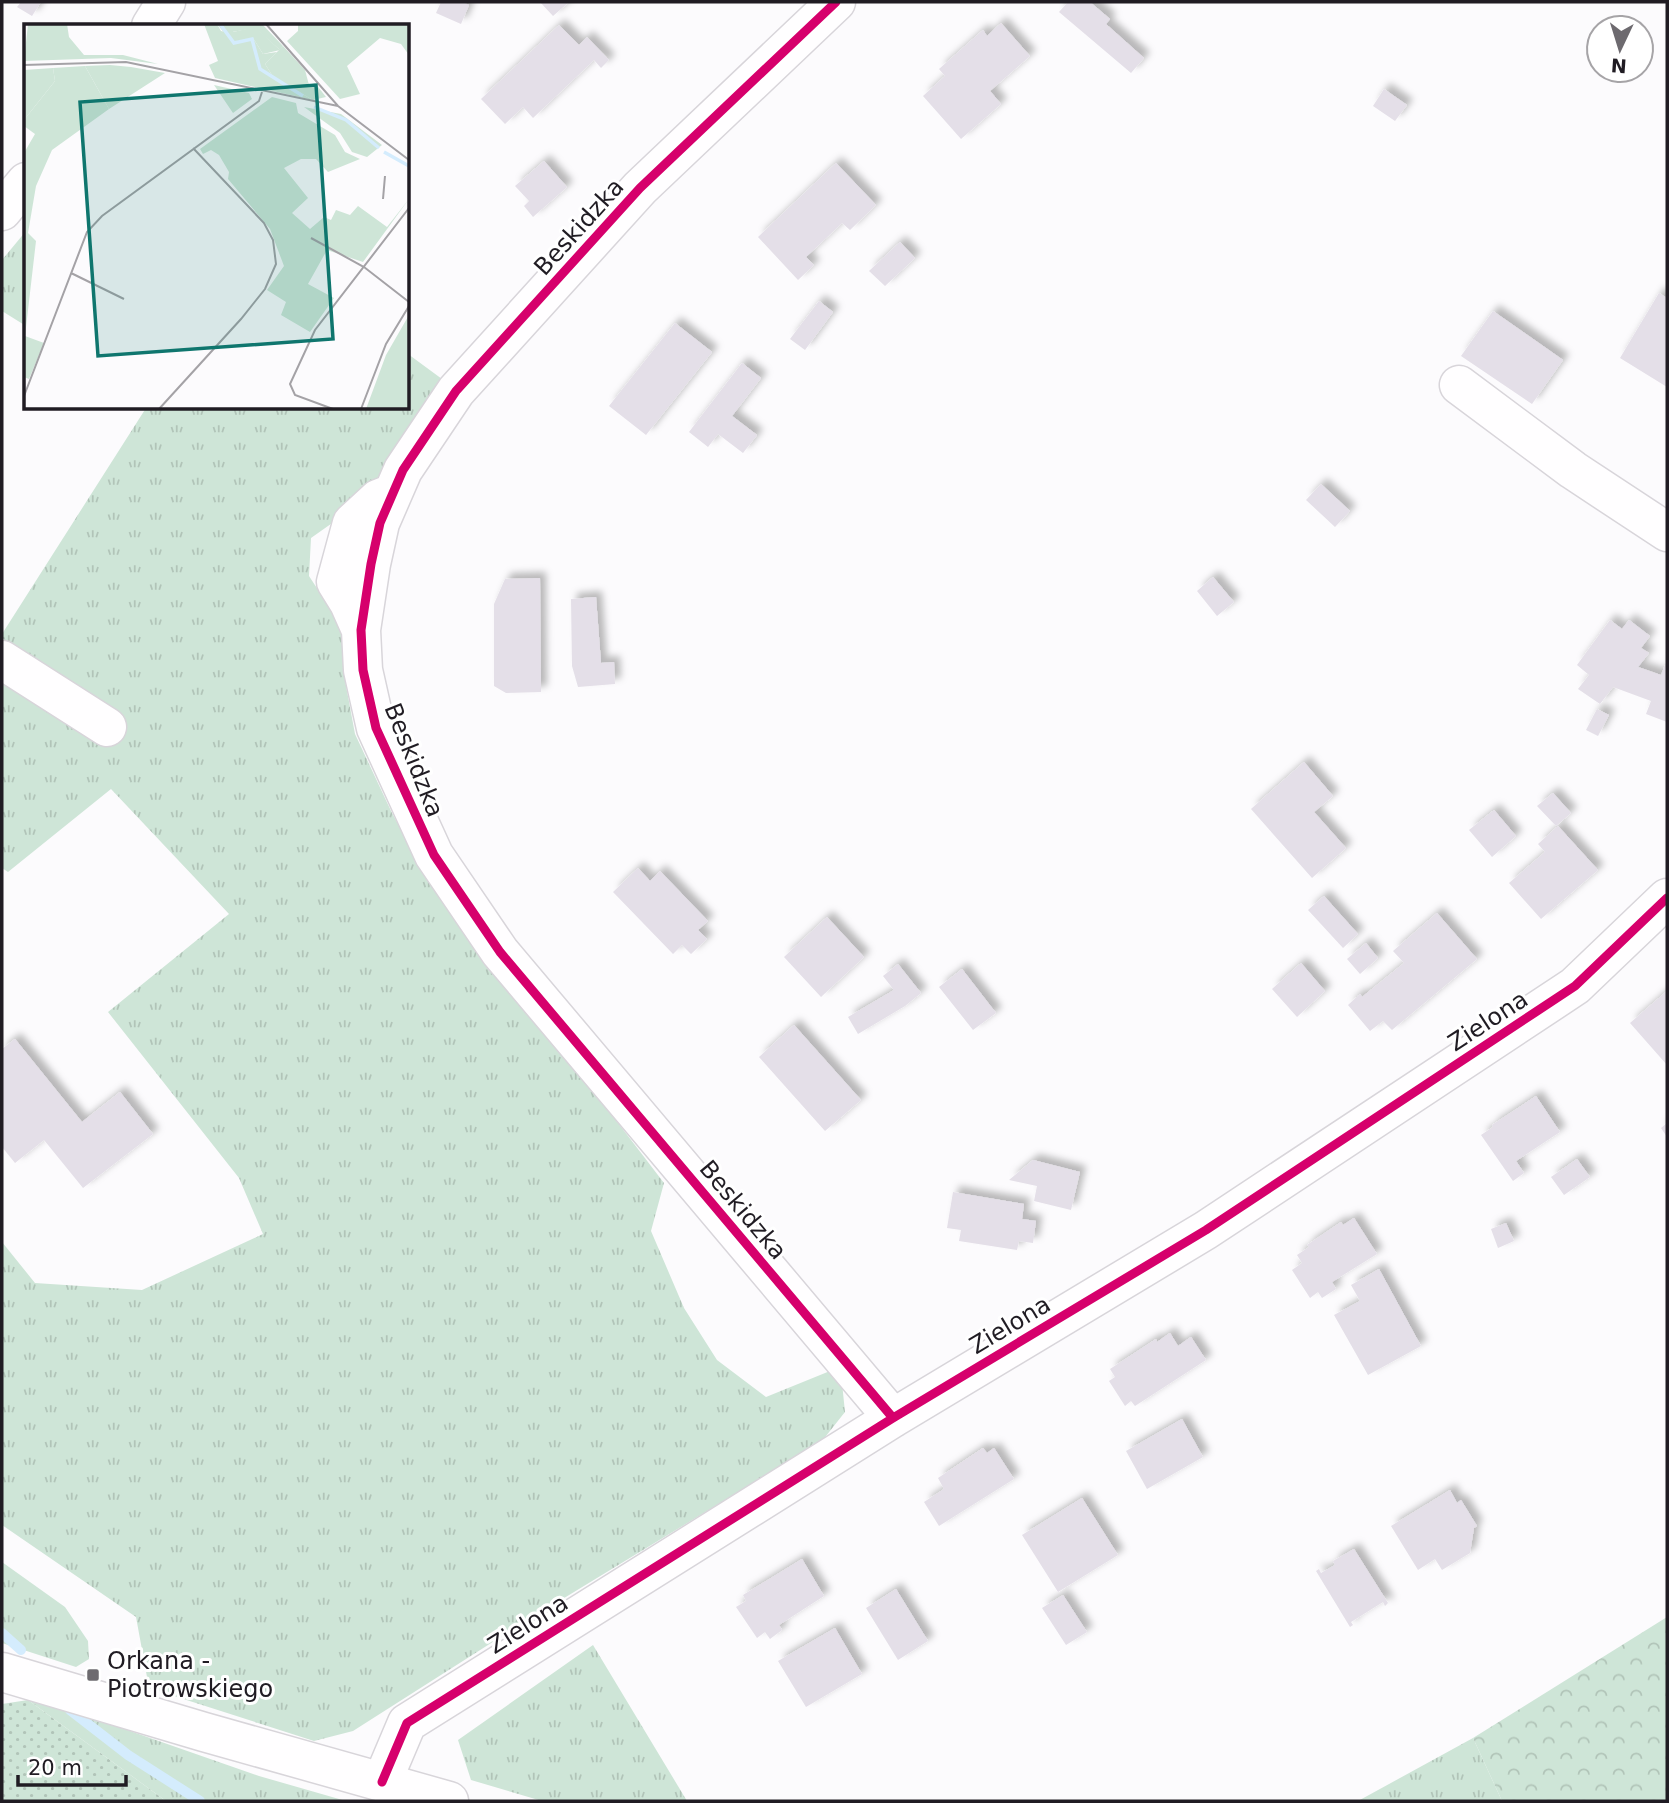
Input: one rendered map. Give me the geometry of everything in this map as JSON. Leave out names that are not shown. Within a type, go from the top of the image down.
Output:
[{"type":"street","points":[[152,24],[166,2]]},
{"type":"street","name":"Beskidzka","points":[[836,2],[640,188],[456,391],[403,470],[380,523],[370,564],[360,629],[363,670],[376,729],[434,855],[500,952],[893,1418]]},
{"type":"street","points":[[2,211],[24,184]]},
{"type":"street","points":[[1459,385],[1573,470],[1667,532]]},
{"type":"street","points":[[2,660],[107,727]]},
{"type":"street","name":"Zielona","points":[[382,1782],[407,1723],[893,1418],[1206,1230],[1575,986],[1667,898]]},
{"type":"street","points":[[2,1672],[449,1801]]},
{"type":"green space","points":[[24,233],[24,325],[2,311],[2,260]]},
{"type":"green space","points":[[410,355],[442,379],[392,470],[345,514],[311,538],[309,576],[345,631],[344,675],[355,734],[419,863],[664,1183],[651,1231],[684,1308],[717,1360],[766,1397],[830,1371],[842,1383],[845,1412],[822,1441],[510,1631],[353,1731],[314,1741],[149,1688],[136,1617],[2,1525],[2,1242],[35,1283],[142,1290],[263,1234],[239,1178],[108,1012],[229,914],[111,789],[8,872],[2,868],[2,676],[120,722],[2,638],[2,634],[145,410],[410,410]]},
{"type":"green space","points":[[2,1562],[65,1607],[88,1641],[89,1659],[76,1667],[2,1643]]},
{"type":"green space","points":[[1667,1617],[1667,1801],[1502,1801],[1473,1738]]},
{"type":"green space","points":[[593,1645],[687,1801],[542,1801],[471,1780],[458,1740]]},
{"type":"green space","points":[[28,1700],[70,1710],[259,1776],[346,1801],[166,1801]]},
{"type":"green space","points":[[28,1700],[166,1801],[2,1801],[2,1704]]},
{"type":"green space","points":[[1473,1738],[1502,1801],[1358,1801]]},
{"type":"building","points":[[21,2],[41,2],[32,16],[17,7]]},
{"type":"building","points":[[441,2],[462,2],[469,5],[461,24],[436,13]]},
{"type":"building","points":[[540,2],[569,2],[553,16]]},
{"type":"building","points":[[1068,2],[1090,2],[1110,19],[1106,24],[1144,58],[1131,73],[1059,12]]},
{"type":"building","points":[[1001,23],[1030,56],[990,91],[1001,104],[961,139],[923,96],[945,76],[939,69],[983,30],[987,36]]},
{"type":"building","points":[[559,25],[579,45],[587,37],[609,60],[601,68],[594,60],[533,118],[523,107],[505,124],[481,99]]},
{"type":"building","points":[[1384,89],[1407,105],[1395,121],[1373,106]]},
{"type":"building","points":[[544,161],[567,187],[533,217],[524,206],[529,201],[515,186]]},
{"type":"building","points":[[836,163],[876,205],[850,230],[842,223],[806,257],[814,265],[798,280],[758,237]]},
{"type":"building","points":[[900,242],[915,258],[885,286],[869,271]]},
{"type":"building","points":[[1659,293],[1667,298],[1667,387],[1620,358]]},
{"type":"building","points":[[819,301],[833,312],[805,350],[790,339]]},
{"type":"building","points":[[1493,311],[1563,360],[1532,404],[1461,356]]},
{"type":"building","points":[[675,323],[712,352],[646,435],[609,406]]},
{"type":"building","points":[[742,363],[761,378],[732,416],[757,435],[743,453],[718,434],[708,447],[689,432]]},
{"type":"building","points":[[1321,484],[1350,511],[1335,527],[1306,500]]},
{"type":"building","points":[[1213,577],[1234,602],[1217,616],[1197,591]]},
{"type":"building","points":[[540,578],[541,692],[506,693],[494,686],[494,604],[505,579]]},
{"type":"building","points":[[596,597],[601,663],[614,662],[615,684],[578,687],[572,666],[571,599]]},
{"type":"building","points":[[1610,620],[1622,629],[1629,620],[1650,636],[1641,648],[1649,653],[1638,667],[1661,675],[1667,660],[1667,722],[1646,714],[1651,701],[1613,687],[1600,704],[1578,689],[1589,675],[1577,665]]},
{"type":"building","points":[[1597,709],[1609,715],[1598,736],[1586,730]]},
{"type":"building","points":[[1304,762],[1333,796],[1314,812],[1346,848],[1312,878],[1251,809]]},
{"type":"building","points":[[1553,793],[1571,813],[1556,826],[1537,806]]},
{"type":"building","points":[[1494,810],[1516,836],[1492,857],[1469,830]]},
{"type":"building","points":[[1558,826],[1598,870],[1541,919],[1509,883],[1545,852],[1538,844]]},
{"type":"building","points":[[638,868],[650,881],[660,871],[708,921],[698,930],[707,939],[691,954],[682,945],[673,954],[613,892]]},
{"type":"building","points":[[1324,896],[1358,934],[1343,948],[1308,910]]},
{"type":"building","points":[[1437,913],[1477,959],[1392,1030],[1383,1021],[1370,1031],[1348,1005],[1404,963],[1393,951]]},
{"type":"building","points":[[827,917],[864,957],[821,997],[784,957]]},
{"type":"building","points":[[1366,943],[1378,958],[1360,974],[1347,959]]},
{"type":"building","points":[[1301,963],[1325,991],[1297,1017],[1272,989]]},
{"type":"building","points":[[898,964],[921,993],[905,1006],[858,1034],[848,1017],[894,990],[883,976]]},
{"type":"building","points":[[962,969],[996,1013],[973,1030],[939,987]]},
{"type":"building","points":[[1667,991],[1667,1065],[1630,1023]]},
{"type":"building","points":[[794,1025],[861,1100],[825,1131],[759,1057]]},
{"type":"building","points":[[15,1039],[82,1122],[120,1092],[153,1134],[83,1188],[44,1140],[15,1163],[2,1147],[2,1049]]},
{"type":"building","points":[[1536,1096],[1560,1132],[1516,1161],[1524,1173],[1513,1181],[1481,1135]]},
{"type":"building","points":[[1667,1123],[1667,1137],[1661,1128]]},
{"type":"building","points":[[1577,1159],[1590,1177],[1564,1195],[1551,1177]]},
{"type":"building","points":[[1033,1160],[1080,1172],[1071,1210],[1034,1201],[1037,1186],[1009,1180]]},
{"type":"building","points":[[953,1192],[1024,1204],[1022,1219],[1036,1221],[1033,1243],[1019,1241],[1017,1250],[959,1241],[961,1230],[947,1228]]},
{"type":"building","points":[[1354,1218],[1377,1254],[1332,1282],[1336,1289],[1322,1298],[1318,1292],[1310,1298],[1292,1270],[1302,1263],[1297,1255],[1341,1222],[1343,1225]]},
{"type":"building","points":[[1506,1223],[1514,1241],[1498,1248],[1491,1229]]},
{"type":"building","points":[[1379,1269],[1421,1346],[1368,1375],[1334,1315],[1360,1301],[1351,1285]]},
{"type":"building","points":[[1170,1333],[1178,1346],[1191,1337],[1206,1360],[1135,1406],[1131,1401],[1125,1406],[1109,1381],[1115,1377],[1110,1369]]},
{"type":"building","points":[[1182,1419],[1203,1457],[1147,1489],[1126,1451]]},
{"type":"building","points":[[983,1448],[987,1453],[994,1448],[1014,1479],[939,1526],[924,1502],[944,1489],[938,1478]]},
{"type":"building","points":[[1450,1490],[1457,1503],[1461,1500],[1477,1526],[1474,1528],[1470,1553],[1442,1570],[1435,1559],[1418,1570],[1391,1526]]},
{"type":"building","points":[[1082,1498],[1118,1555],[1058,1592],[1022,1535]]},
{"type":"building","points":[[1354,1549],[1388,1603],[1385,1606],[1383,1602],[1351,1622],[1353,1625],[1350,1627],[1316,1571],[1319,1569],[1321,1573],[1335,1565],[1333,1561]]},
{"type":"building","points":[[802,1559],[824,1596],[779,1625],[782,1630],[770,1639],[765,1632],[757,1638],[736,1607],[746,1601],[743,1595]]},
{"type":"building","points":[[896,1589],[928,1641],[898,1660],[866,1608]]},
{"type":"building","points":[[1063,1595],[1087,1632],[1066,1645],[1042,1608]]},
{"type":"building","points":[[835,1628],[862,1674],[806,1707],[778,1661]]},
{"type":"waterway","points":[[2,1633],[21,1650]]},
{"type":"waterway","points":[[70,1710],[128,1755],[200,1801]]},
{"type":"cycle path","points":[[836,2],[640,188],[456,391],[403,470],[380,523],[361,630],[363,670],[376,728],[434,855],[500,952],[893,1418]]},
{"type":"cycle path","points":[[382,1782],[407,1723],[893,1418],[1206,1230],[1575,986],[1667,898]]},
{"type":"place","name":"Orkana - Piotrowskiego","points":[[93,1675]]}]
